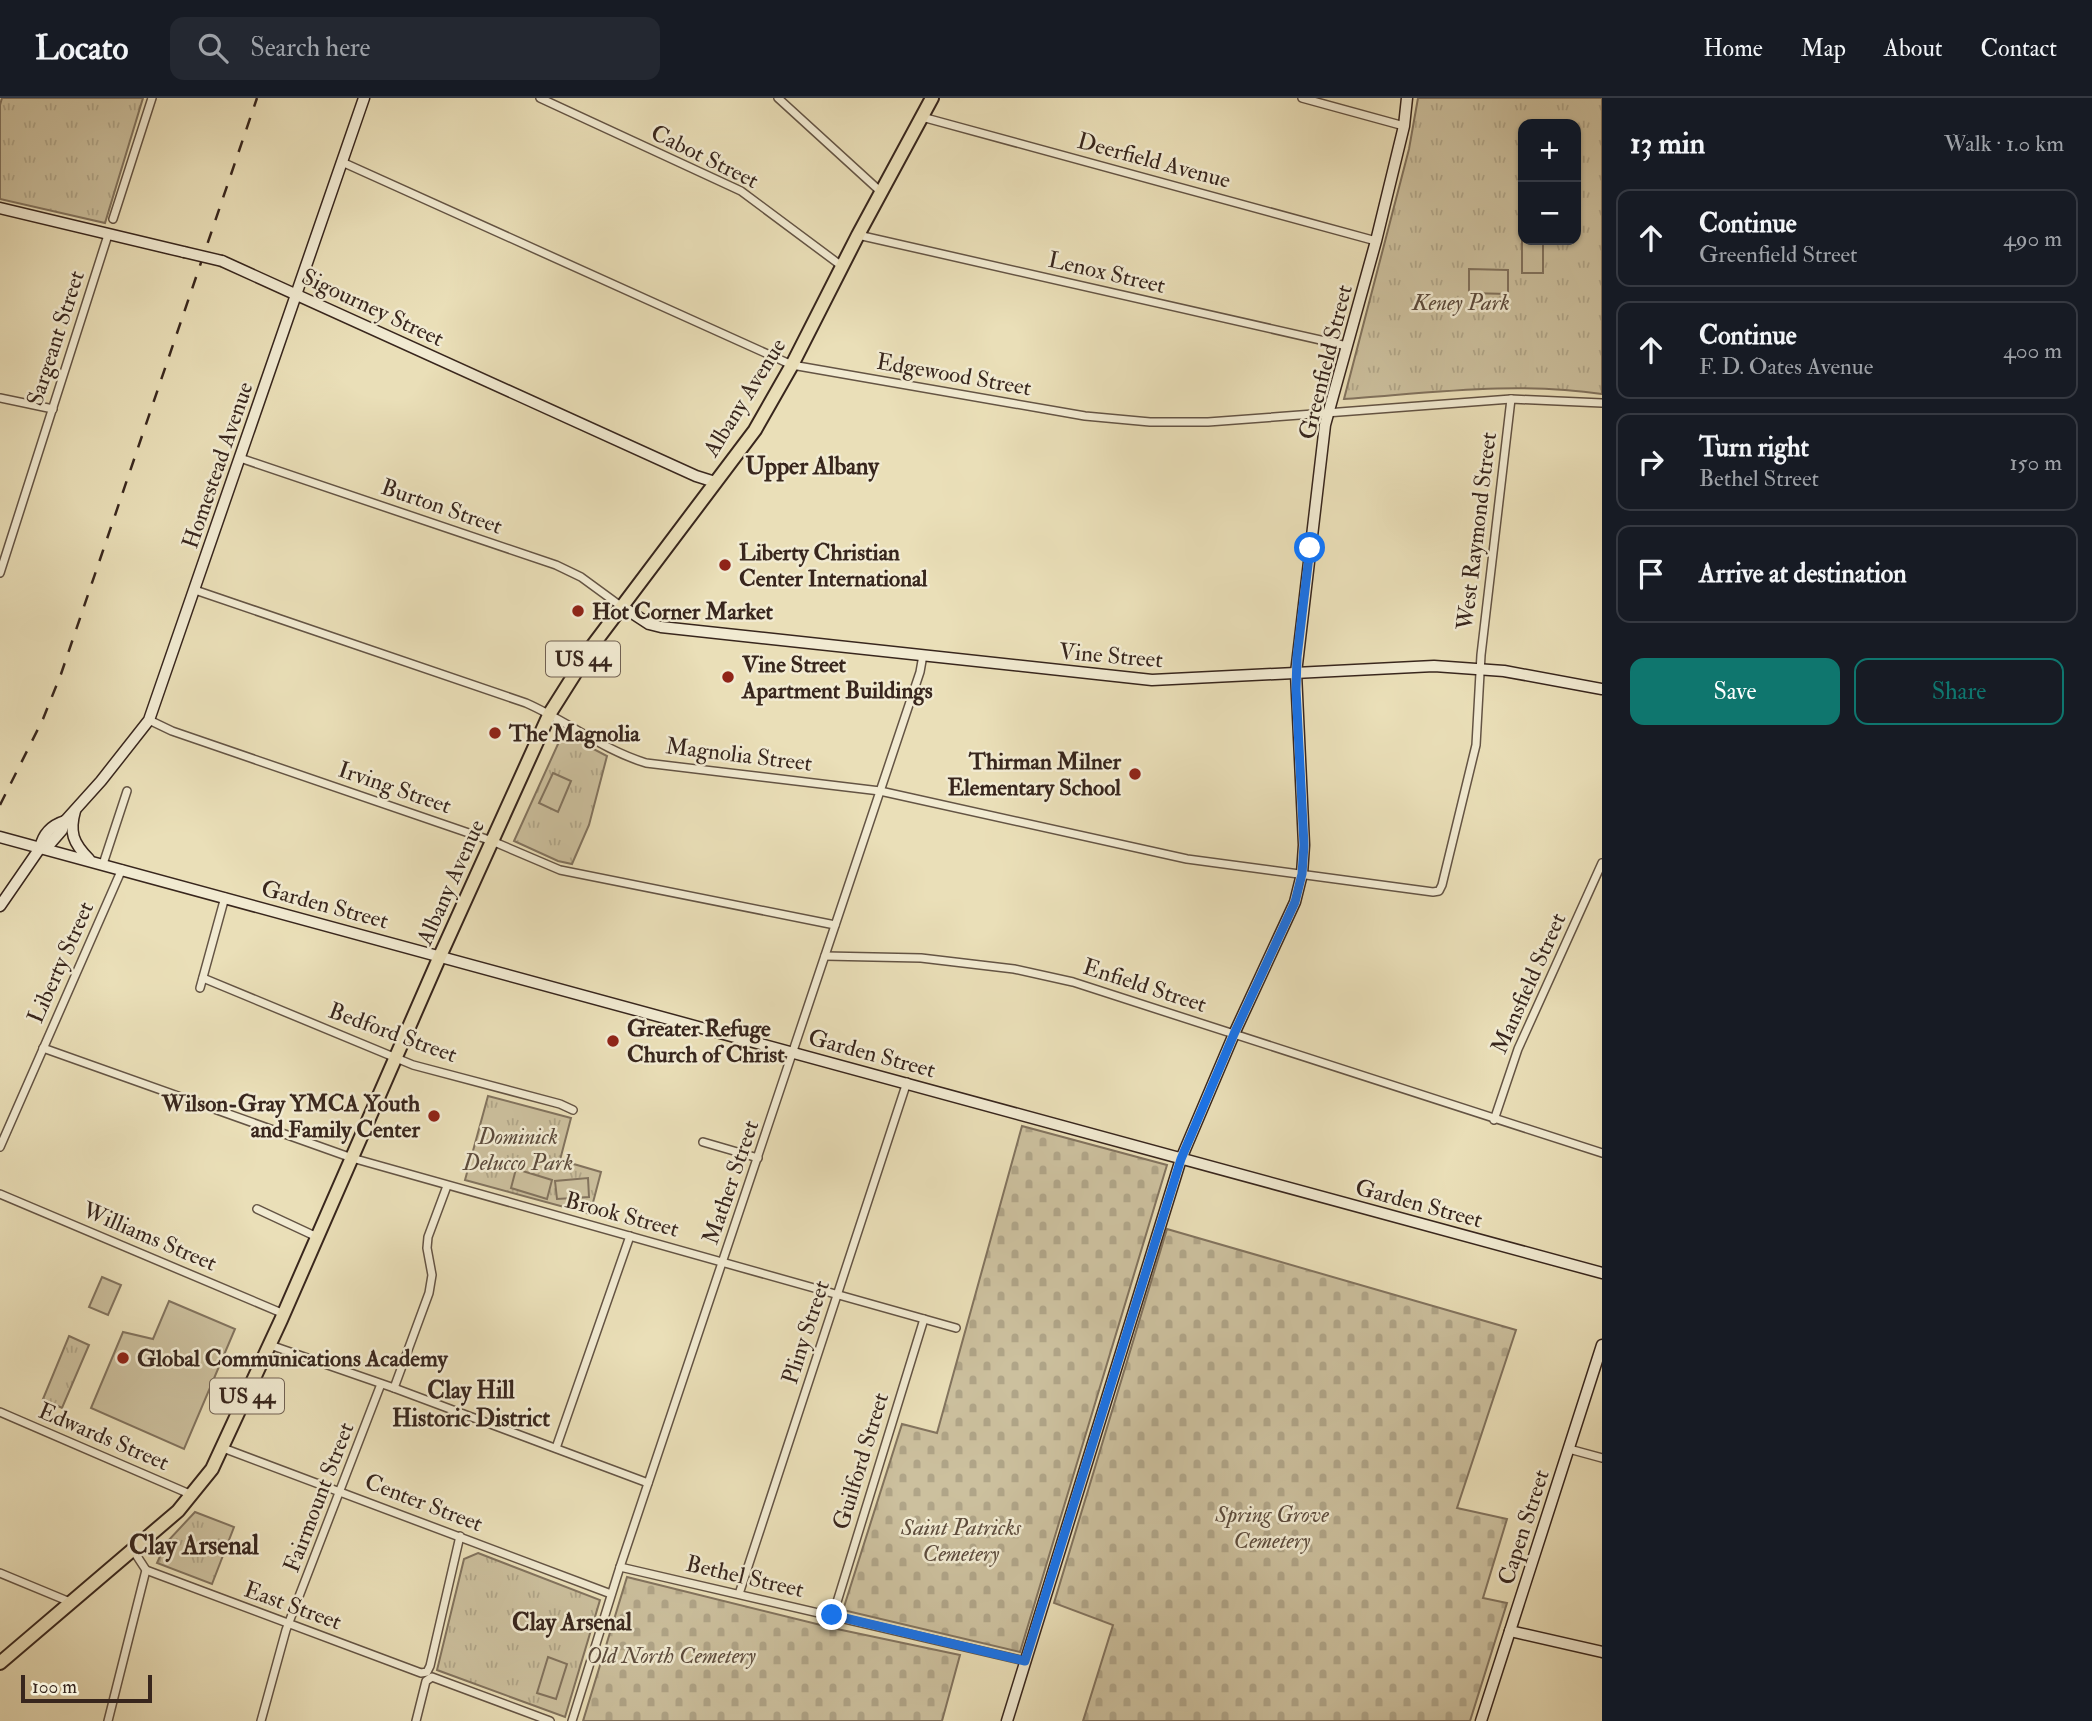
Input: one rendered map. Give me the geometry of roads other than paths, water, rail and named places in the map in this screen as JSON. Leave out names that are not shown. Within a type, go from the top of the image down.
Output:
[{"type":"highway","name":"Albany Avenue","points":[[0,1663],[133,1550],[193,1495],[212,1469],[284,1314],[440,956],[550,713],[583,659],[755,430],[932,98]]},
{"type":"street","points":[[113,219],[152,98]]},
{"type":"street","name":"Homestead Avenue","points":[[0,906],[40,848],[44,836],[55,824],[65,821],[101,781],[149,720],[364,98]]},
{"type":"street","name":"Cabot Street","points":[[540,98],[740,191],[842,267]]},
{"type":"street","points":[[778,98],[881,192]]},
{"type":"street","points":[[1303,98],[1404,125]]},
{"type":"street","name":"Greenfield Street","points":[[1007,1721],[1181,1159],[1234,1034],[1295,902],[1302,874],[1304,845],[1296,673],[1329,412],[1376,241],[1404,125],[1407,98]]},
{"type":"street","name":"Deerfield Avenue","points":[[922,117],[1376,241]]},
{"type":"street","name":"Edgewood Street","points":[[342,162],[792,365],[1085,415],[1150,422],[1208,422],[1511,398],[1602,403]]},
{"type":"street","name":"Sigourney Street","points":[[0,208],[222,261],[696,476],[715,482]]},
{"type":"street","name":"Sargeant Street","points":[[0,573],[108,235]]},
{"type":"street","name":"Lenox Street","points":[[858,235],[1347,346]]},
{"type":"street","points":[[0,398],[52,410]]},
{"type":"street","name":"West Raymond Street","points":[[1439,891],[1457,831],[1473,762],[1480,669],[1511,398]]},
{"type":"street","name":"Burton Street","points":[[240,458],[556,565],[582,577],[623,607]]},
{"type":"street","name":"Magnolia Street","points":[[195,590],[526,703],[550,713],[622,754],[646,763],[880,790],[1187,859],[1439,891]]},
{"type":"street","name":"Vine Street","points":[[623,607],[655,626],[1152,680],[1434,666],[1541,676],[1602,689]]},
{"type":"street","name":"Mather Street","points":[[572,1721],[611,1594],[920,672],[923,655]]},
{"type":"street","name":"Irving Street","points":[[149,720],[172,731],[492,841],[560,870],[835,925]]},
{"type":"street","points":[[103,864],[127,791]]},
{"type":"street","points":[[76,808],[71,824],[73,840],[92,862]]},
{"type":"street","name":"Garden Street","points":[[0,836],[1602,1273]]},
{"type":"street","name":"Mansfield Street","points":[[1494,1120],[1515,1059],[1602,863]]},
{"type":"street","name":"Liberty Street","points":[[0,1147],[122,869]]},
{"type":"street","points":[[200,988],[225,897]]},
{"type":"street","name":"Enfield Street","points":[[825,956],[921,958],[1014,969],[1073,982],[1602,1153]]},
{"type":"street","name":"Bedford Street","points":[[203,978],[396,1059],[560,1104],[573,1110]]},
{"type":"street","name":"Brook Street","points":[[43,1048],[352,1158],[956,1328]]},
{"type":"street","name":"Pliny Street","points":[[739,1594],[907,1082]]},
{"type":"street","points":[[703,1142],[758,1158]]},
{"type":"street","points":[[394,1388],[429,1293],[432,1275],[427,1248],[428,1237],[447,1186]]},
{"type":"street","name":"Williams Street","points":[[0,1194],[284,1314]]},
{"type":"street","points":[[257,1209],[317,1237]]},
{"type":"street","points":[[556,1448],[630,1236]]},
{"type":"street","name":"Guilford Street","points":[[832,1615],[924,1319]]},
{"type":"street","points":[[270,1345],[394,1388],[648,1483]]},
{"type":"street","name":"Capen Street","points":[[1480,1721],[1602,1345]]},
{"type":"street","name":"Fairmount Street","points":[[261,1721],[289,1624],[381,1384]]},
{"type":"street","name":"Edwards Street","points":[[0,1412],[193,1495]]},
{"type":"street","name":"Center Street","points":[[223,1448],[611,1594]]},
{"type":"street","points":[[1569,1449],[1602,1458]]},
{"type":"street","points":[[416,1721],[460,1536]]},
{"type":"street","points":[[108,1721],[146,1570],[133,1550]]},
{"type":"street","name":"Bethel Street","points":[[620,1567],[1025,1661]]},
{"type":"street","name":"East Street","points":[[146,1570],[550,1721]]},
{"type":"street","points":[[0,1573],[70,1602]]},
{"type":"street","points":[[1510,1631],[1602,1652]]},
{"type":"railway","points":[[0,805],[43,719],[61,674],[257,98]]},
{"type":"place","name":"Liberty Christian Center International","points":[[725,565]]},
{"type":"place","name":"Hot Corner Market","points":[[578,611]]},
{"type":"place","name":"Vine Street Apartment Buildings","points":[[728,677]]},
{"type":"place","name":"The Magnolia","points":[[495,733]]},
{"type":"place","name":"Thirman Milner Elementary School","points":[[1135,774]]},
{"type":"place","name":"Greater Refuge Church of Christ","points":[[613,1041]]},
{"type":"place","name":"Wilson-Gray YMCA Youth and Family Center","points":[[434,1116]]},
{"type":"place","name":"Global Communications Academy","points":[[123,1358]]},
{"type":"district","name":"Upper Albany","points":[[812,466]]},
{"type":"district","name":"Clay Hill Historic District","points":[[471,1404]]},
{"type":"district","name":"Clay Arsenal","points":[[194,1545]]},
{"type":"district","name":"Clay Arsenal","points":[[572,1622]]},
{"type":"park label","name":"Keney Park","points":[[1461,302]]},
{"type":"park label","name":"Dominick Delucco Park","points":[[518,1149]]},
{"type":"park label","name":"Spring Grove Cemetery","points":[[1272,1527]]},
{"type":"park label","name":"Saint Patricks Cemetery","points":[[961,1540]]},
{"type":"park label","name":"Old North Cemetery","points":[[671,1655]]}]
